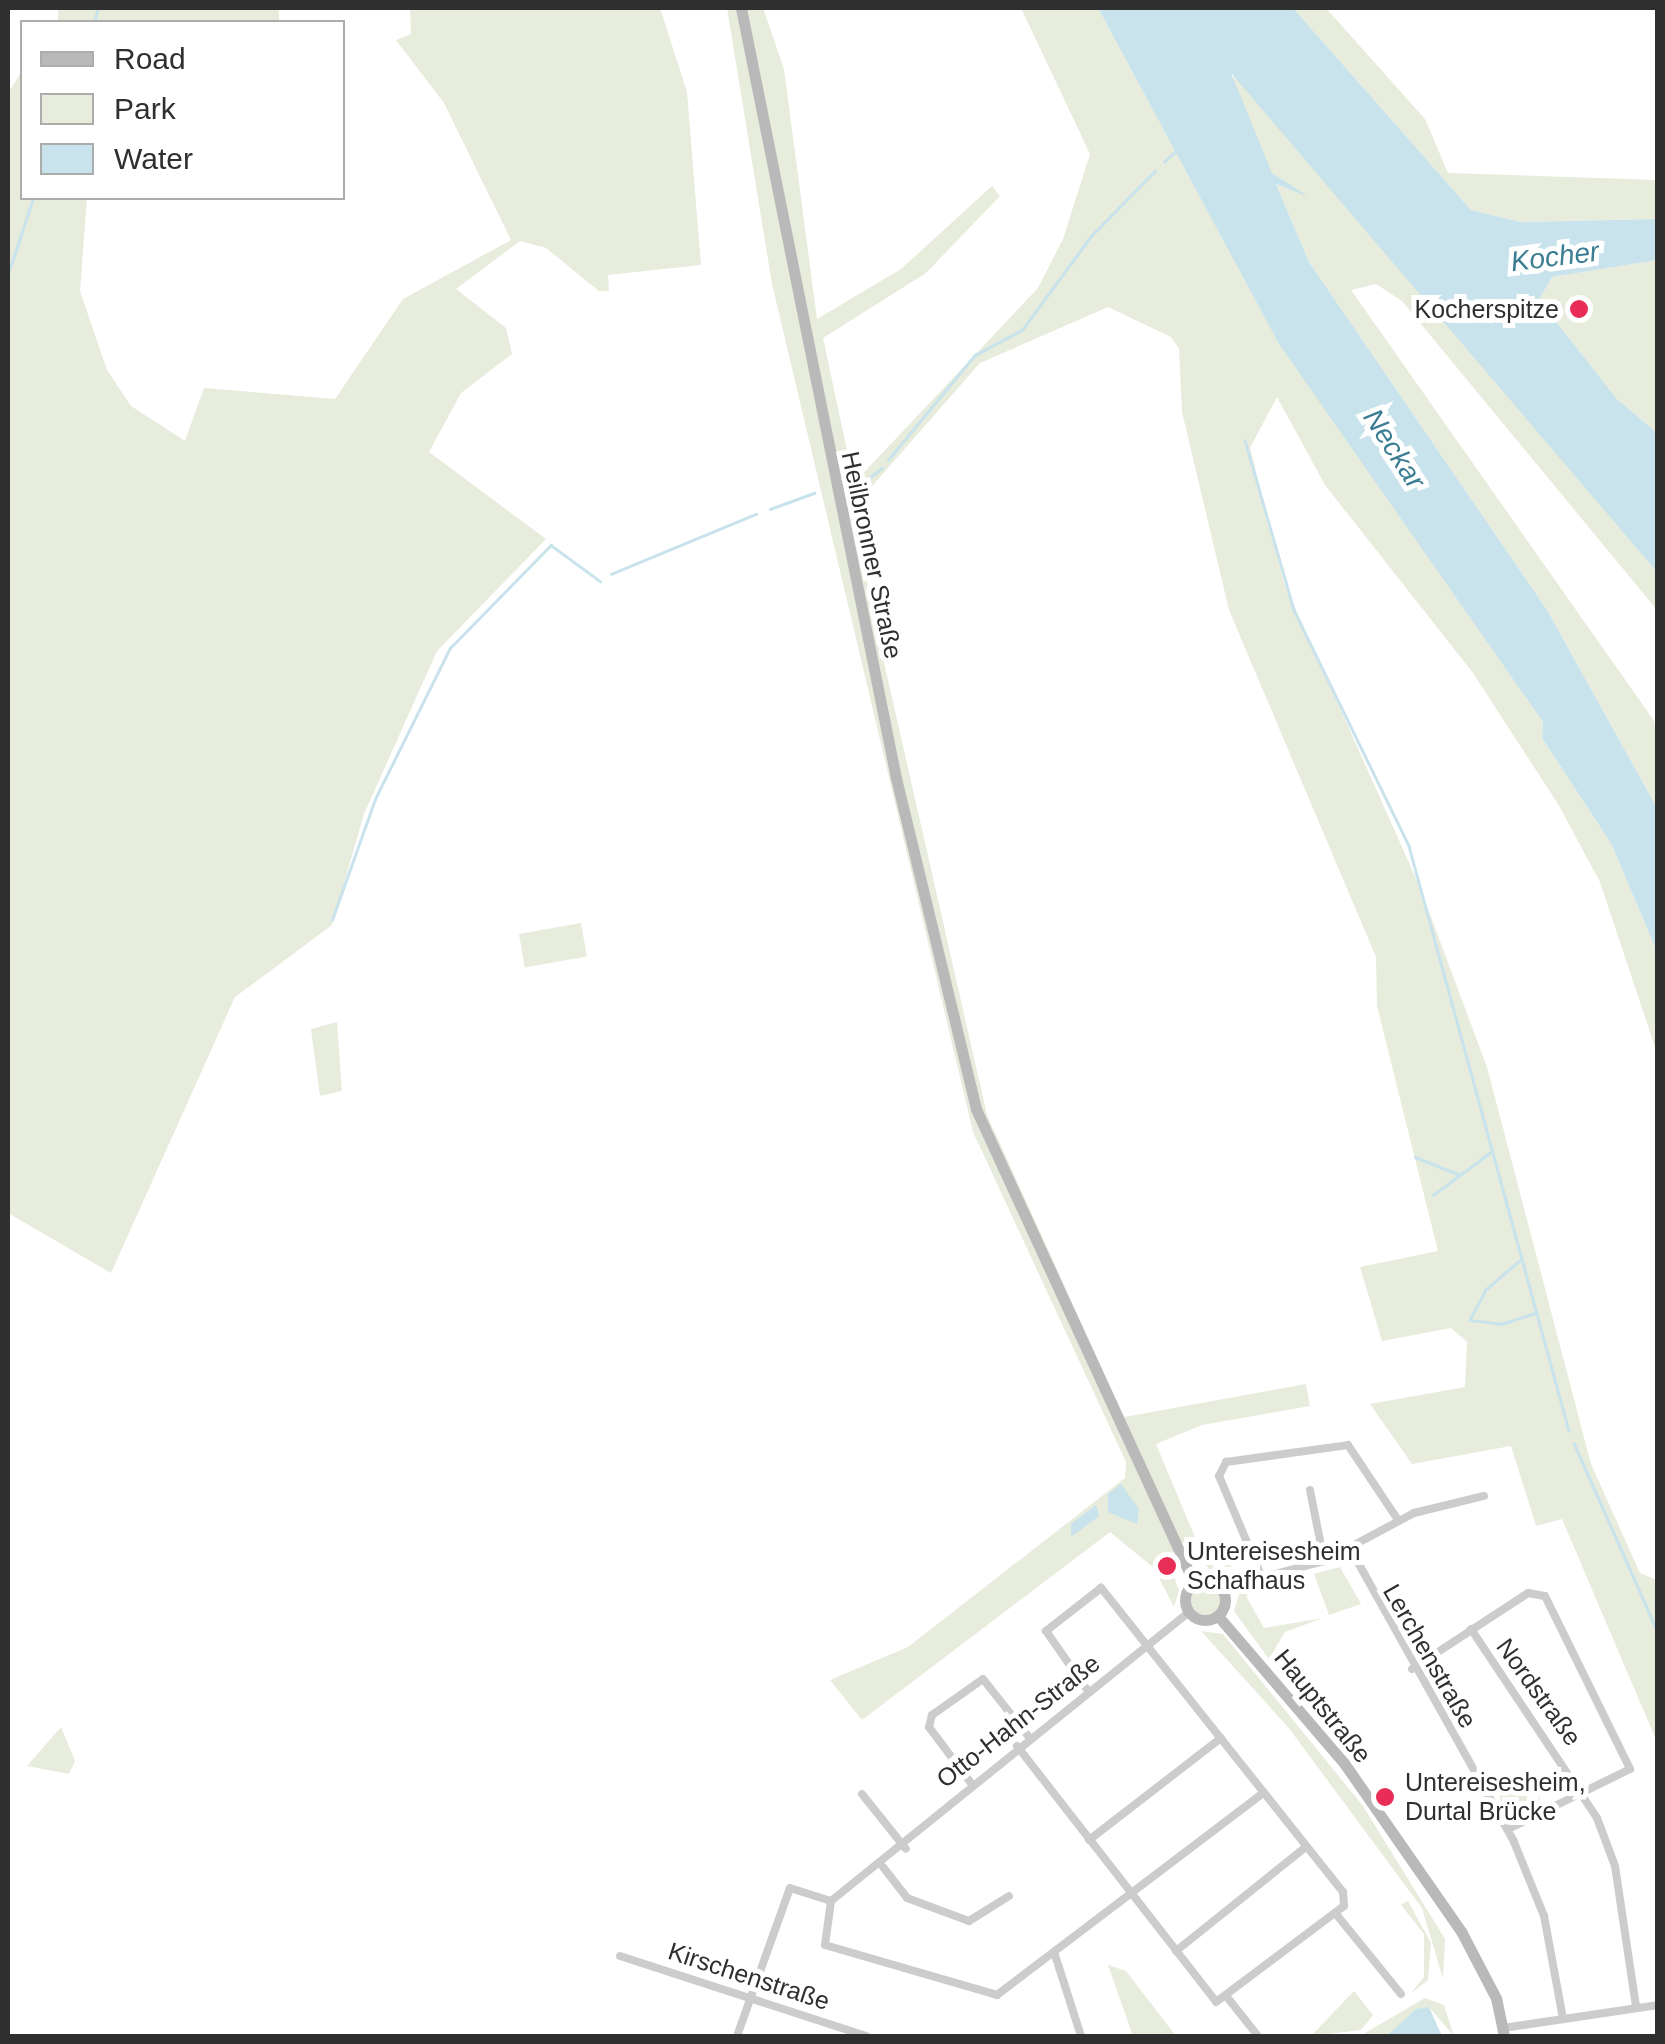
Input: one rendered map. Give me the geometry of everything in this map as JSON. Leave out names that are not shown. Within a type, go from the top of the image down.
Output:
[{"type":"main road","name":"Heilbronner Straße","points":[[741,8],[902,807],[976,1109],[1194,1583]]},
{"type":"main road","points":[[1194,1583],[1222,1588],[1218,1616],[1189,1612],[1194,1583]]},
{"type":"main road","name":"Hauptstraße","points":[[1218,1616],[1344,1763],[1462,1933],[1503,2032]]},
{"type":"street","points":[[1260,1573],[1219,1476],[1226,1462],[1348,1445],[1398,1520]]},
{"type":"street","points":[[1310,1490],[1324,1561]]},
{"type":"street","points":[[1222,1588],[1260,1573],[1324,1561],[1351,1550],[1398,1520],[1484,1496]]},
{"type":"street","name":"Lerchenstraße","points":[[1351,1550],[1412,1669],[1508,1830],[1544,1916],[1563,2018]]},
{"type":"street","points":[[1017,1746],[1212,1999],[1227,1997],[1336,1914],[1346,1898],[1149,1643],[1101,1588],[1046,1631],[1088,1690]]},
{"type":"street","points":[[1412,1669],[1528,1593],[1544,1596],[1629,1772],[1508,1830]]},
{"type":"street","name":"Otto-Hahn-Straße","points":[[831,1902],[906,1849],[971,1784],[1189,1612]]},
{"type":"street","name":"Nordstraße","points":[[1471,1629],[1584,1794],[1615,1866],[1636,2007]]},
{"type":"street","points":[[971,1784],[928,1723],[980,1678],[1029,1737]]},
{"type":"street","points":[[1090,1840],[1221,1738]]},
{"type":"street","points":[[738,2036],[790,1888],[831,1902],[825,1945],[984,1996],[1004,1993],[1264,1792]]},
{"type":"street","points":[[862,1794],[906,1849]]},
{"type":"street","points":[[1176,1951],[1306,1847]]},
{"type":"street","points":[[882,1867],[906,1898],[964,1920],[1009,1896]]},
{"type":"street","points":[[1336,1914],[1401,1994]]},
{"type":"street","points":[[1055,1954],[1081,2036]]},
{"type":"street","name":"Kirschenstraße","points":[[620,1956],[866,2036]]},
{"type":"street","points":[[1227,1997],[1258,2036]]},
{"type":"street","points":[[1503,2032],[1563,2018],[1658,2005]]},
{"type":"green space","points":[[58,8],[279,8],[279,20],[58,20]]},
{"type":"green space","points":[[410,8],[660,8],[687,92],[701,265],[608,275],[609,291],[599,291],[546,248],[520,241],[456,289],[506,328],[512,354],[461,393],[429,452],[546,539],[437,651],[364,814],[332,925],[235,997],[111,1273],[8,1213],[10,90],[20,74],[20,200],[87,200],[80,291],[107,370],[131,406],[185,441],[204,388],[335,399],[403,299],[511,240],[444,103],[396,40],[411,34]]},
{"type":"green space","points":[[727,8],[763,8],[784,69],[817,319],[901,269],[992,186],[1000,196],[926,273],[823,338],[854,483],[1038,288],[1063,239],[1090,154],[1021,8],[1098,8],[1275,336],[1543,722],[1542,738],[1612,845],[1657,952],[1657,1053],[1600,882],[1558,804],[1473,673],[1325,485],[1277,397],[1250,448],[1284,583],[1419,885],[1487,1067],[1591,1464],[1640,1573],[1657,1580],[1657,1742],[1562,1519],[1536,1526],[1511,1446],[1412,1464],[1370,1404],[1465,1387],[1467,1342],[1451,1328],[1382,1341],[1360,1267],[1438,1251],[1377,1006],[1376,957],[1229,610],[1182,412],[1179,349],[1171,337],[1108,307],[980,363],[866,493],[857,511],[870,601],[987,1115],[1124,1417],[1306,1384],[1310,1406],[1202,1425],[1156,1444],[1197,1542],[1212,1562],[1234,1566],[1209,1569],[1186,1540],[1167,1558],[1179,1590],[1174,1607],[1154,1568],[1110,1532],[862,1720],[830,1680],[908,1647],[1125,1478],[1126,1462],[973,1132],[772,284]]},
{"type":"green space","points":[[1293,8],[1326,8],[1425,119],[1448,173],[1657,180],[1657,219],[1521,222],[1471,210]]},
{"type":"green space","points":[[1234,70],[1657,572],[1657,610],[1402,301],[1376,284],[1351,290],[1657,725],[1657,808],[1547,610],[1309,262],[1276,184],[1304,194],[1272,174],[1233,95]]},
{"type":"green space","points":[[1657,260],[1657,433],[1617,399],[1539,300],[1552,277]]},
{"type":"green space","points":[[581,923],[587,956],[525,967],[519,934]]},
{"type":"green space","points":[[337,1022],[342,1091],[320,1096],[311,1029]]},
{"type":"green space","points":[[1340,1567],[1361,1604],[1329,1615],[1314,1574]]},
{"type":"green space","points":[[1260,1582],[1246,1596],[1264,1628],[1323,1618],[1285,1632],[1269,1659],[1234,1611],[1240,1591]]},
{"type":"green space","points":[[1206,1585],[1216,1590],[1221,1600],[1216,1610],[1206,1615],[1196,1610],[1191,1600],[1196,1590]]},
{"type":"green space","points":[[1201,1631],[1223,1634],[1363,1806],[1445,1939],[1443,1979],[1422,1908],[1288,1727]]},
{"type":"green space","points":[[1286,1664],[1364,1760],[1360,1764],[1278,1668]]},
{"type":"green space","points":[[61,1727],[75,1761],[69,1774],[27,1766]]},
{"type":"green space","points":[[1520,1777],[1534,1783],[1540,1797],[1534,1811],[1520,1817],[1506,1811],[1500,1797],[1506,1783]]},
{"type":"green space","points":[[1408,1901],[1431,1943],[1428,1980],[1410,1994],[1424,1977],[1424,1934],[1401,1905]]},
{"type":"green space","points":[[1108,1965],[1126,1971],[1176,2036],[1133,2036]]},
{"type":"green space","points":[[1354,1991],[1373,2015],[1361,2030],[1311,2036]]},
{"type":"green space","points":[[1425,1998],[1444,2005],[1454,2036],[1429,2007],[1387,2036],[1360,2036]]},
{"type":"water","points":[[1098,8],[1293,8],[1471,210],[1521,222],[1657,219],[1657,260],[1552,277],[1539,300],[1617,399],[1657,433],[1657,572],[1231,73],[1272,173],[1309,197],[1276,184],[1309,262],[1547,610],[1657,808],[1657,952],[1612,845],[1542,738],[1543,722],[1279,344]]},
{"type":"water","points":[[1121,1484],[1139,1509],[1137,1524],[1108,1512],[1108,1494]]},
{"type":"water","points":[[1096,1505],[1099,1516],[1071,1537],[1071,1524]]},
{"type":"water","points":[[1429,2007],[1442,2036],[1387,2036],[1416,2009]]},
{"type":"waterway","points":[[95,20],[98,8]]},
{"type":"waterway","points":[[1164,162],[1178,149]]},
{"type":"waterway","points":[[888,460],[975,355],[1022,330],[1091,236],[1155,171]]},
{"type":"waterway","points":[[8,274],[32,200]]},
{"type":"waterway","points":[[1245,440],[1294,610],[1409,846],[1569,1431]]},
{"type":"waterway","points":[[847,495],[882,468]]},
{"type":"waterway","points":[[770,509],[814,493]]},
{"type":"waterway","points":[[611,574],[756,514]]},
{"type":"waterway","points":[[332,920],[375,799],[450,648],[551,545],[600,581]]},
{"type":"waterway","points":[[1433,1195],[1492,1151]]},
{"type":"waterway","points":[[1415,1157],[1460,1175]]},
{"type":"waterway","points":[[1522,1259],[1486,1290],[1470,1320],[1501,1324],[1535,1313]]},
{"type":"waterway","points":[[1574,1443],[1658,1633]]},
{"type":"place","name":"Kocherspitze","points":[[1579,309]]},
{"type":"place","name":"Untereisesheim Schafhaus","points":[[1167,1566]]},
{"type":"place","name":"Untereisesheim, Durtal Brücke","points":[[1385,1797]]},
{"type":"water label","name":"Kocher","points":[[1555,257]]},
{"type":"water label","name":"Neckar","points":[[1394,449]]}]
